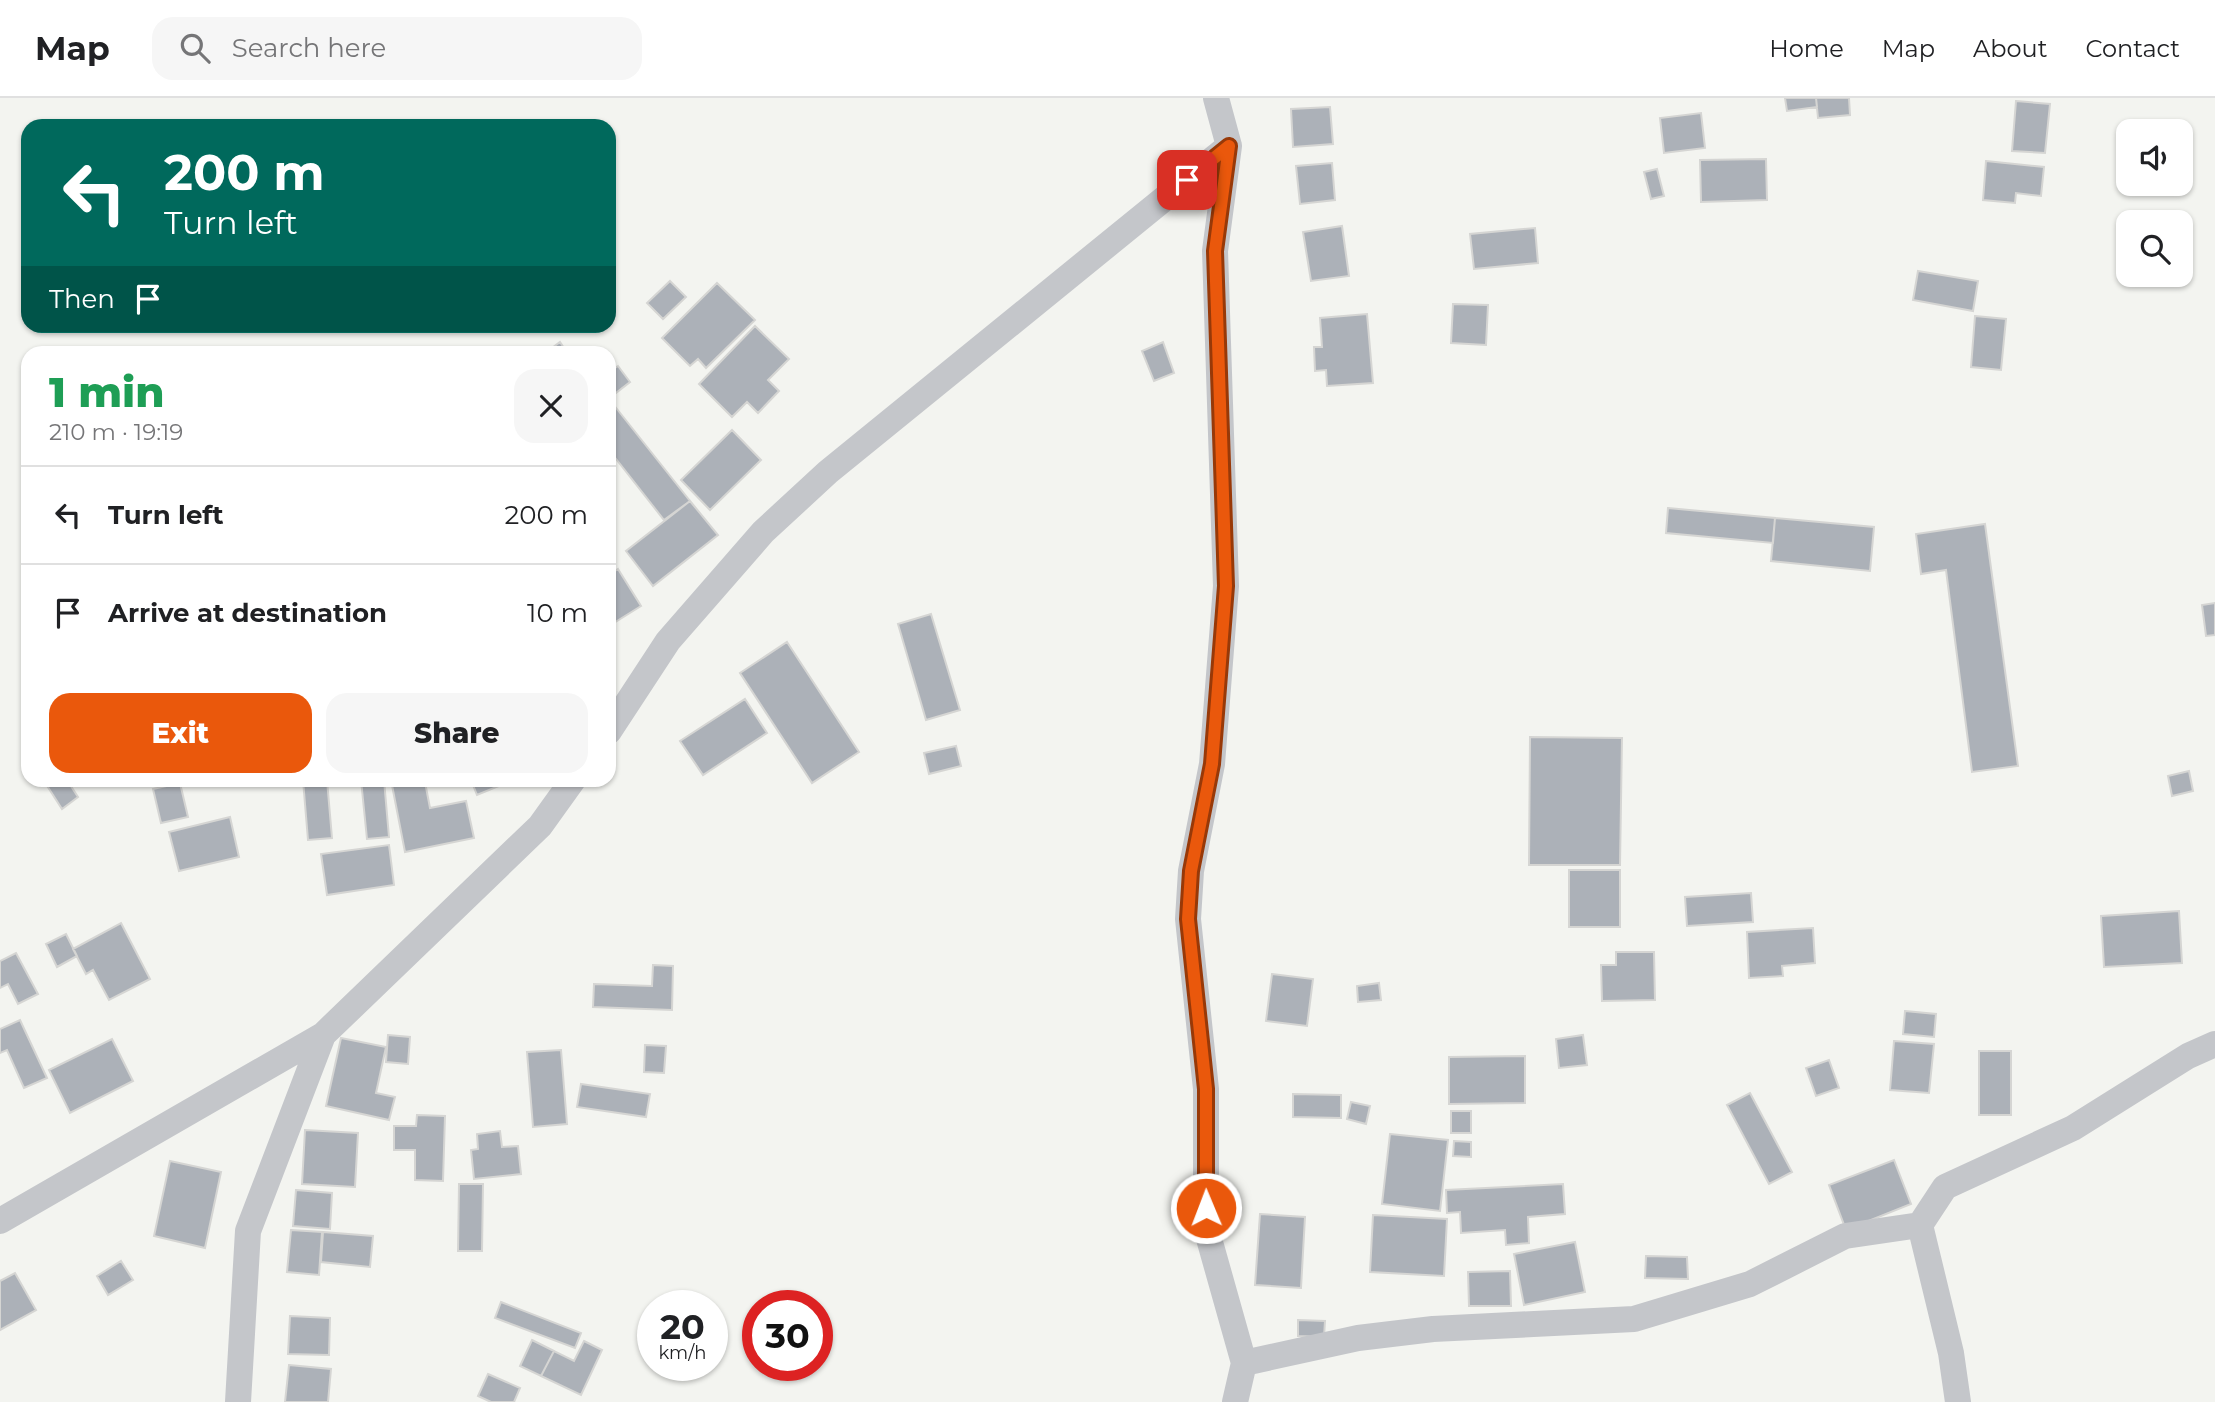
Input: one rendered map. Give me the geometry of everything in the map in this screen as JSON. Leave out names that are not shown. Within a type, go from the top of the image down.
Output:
[{"type":"street","points":[[1216,98],[1229,146],[1215,251],[1226,586],[1215,742],[1191,871],[1188,919],[1206,1089],[1206,1228],[1244,1363],[1235,1402]]},
{"type":"street","points":[[616,720],[668,641],[763,532],[828,472],[1229,146]]},
{"type":"street","points":[[0,1221],[323,1035],[540,826],[568,787]]},
{"type":"street","points":[[238,1402],[248,1231],[323,1035]]},
{"type":"street","points":[[1958,1402],[1951,1353],[1920,1226],[1945,1187],[2073,1128],[2189,1056],[2215,1044]]},
{"type":"street","points":[[1244,1363],[1358,1338],[1420,1331],[1634,1318],[1750,1284],[1845,1236],[1920,1226]]},
{"type":"building","points":[[1785,98],[1816,98],[1817,107],[1787,111]]},
{"type":"building","points":[[1816,98],[1849,98],[1850,115],[1818,118]]},
{"type":"building","points":[[2016,101],[2050,104],[2045,153],[2012,151]]},
{"type":"building","points":[[1330,107],[1333,144],[1293,147],[1291,109]]},
{"type":"building","points":[[1701,113],[1705,148],[1664,153],[1660,118]]},
{"type":"building","points":[[1766,159],[1767,200],[1701,202],[1700,160]]},
{"type":"building","points":[[1986,161],[2044,167],[2041,196],[2016,193],[2015,203],[1983,200]]},
{"type":"building","points":[[1332,163],[1335,200],[1300,204],[1296,166]]},
{"type":"building","points":[[1657,169],[1664,196],[1651,199],[1644,172]]},
{"type":"building","points":[[1342,226],[1349,276],[1311,281],[1303,232]]},
{"type":"building","points":[[1535,228],[1538,263],[1474,269],[1470,234]]},
{"type":"building","points":[[1918,271],[1978,281],[1973,311],[1913,300]]},
{"type":"building","points":[[670,281],[686,297],[663,319],[647,303]]},
{"type":"building","points":[[717,283],[755,320],[706,368],[698,359],[690,366],[662,338]]},
{"type":"building","points":[[1453,304],[1488,305],[1486,345],[1451,343]]},
{"type":"building","points":[[1367,314],[1373,383],[1327,386],[1326,370],[1315,371],[1314,347],[1322,347],[1320,318]]},
{"type":"building","points":[[1975,316],[2006,319],[2001,370],[1971,367]]},
{"type":"building","points":[[755,326],[789,359],[768,380],[779,391],[758,413],[747,402],[732,417],[699,384]]},
{"type":"building","points":[[1163,342],[1174,373],[1154,381],[1142,351]]},
{"type":"building","points":[[618,366],[630,382],[616,393]]},
{"type":"building","points":[[616,408],[690,501],[664,520],[616,459]]},
{"type":"building","points":[[732,430],[761,460],[710,510],[681,480]]},
{"type":"building","points":[[690,501],[718,535],[653,586],[626,551]]},
{"type":"building","points":[[1668,508],[1775,518],[1773,543],[1666,533]]},
{"type":"building","points":[[1775,518],[1874,527],[1870,571],[1771,561]]},
{"type":"building","points":[[1985,524],[2018,766],[1972,772],[1946,570],[1921,574],[1916,534]]},
{"type":"building","points":[[618,569],[641,606],[616,622]]},
{"type":"building","points":[[2215,603],[2215,635],[2206,636],[2202,605]]},
{"type":"building","points":[[931,614],[960,710],[926,720],[898,624]]},
{"type":"building","points":[[787,642],[859,752],[812,783],[740,673]]},
{"type":"building","points":[[745,699],[767,733],[703,775],[680,741]]},
{"type":"building","points":[[1530,737],[1622,738],[1620,865],[1529,865]]},
{"type":"building","points":[[956,746],[961,766],[929,774],[924,753]]},
{"type":"building","points":[[2189,771],[2193,791],[2172,796],[2168,776]]},
{"type":"building","points":[[48,787],[72,787],[78,797],[62,809]]},
{"type":"building","points":[[181,787],[188,817],[161,823],[153,789]]},
{"type":"building","points":[[304,787],[328,787],[332,838],[308,840]]},
{"type":"building","points":[[362,787],[385,787],[389,837],[367,839]]},
{"type":"building","points":[[392,787],[426,787],[430,808],[466,801],[474,838],[405,852]]},
{"type":"building","points":[[474,787],[496,787],[477,795]]},
{"type":"building","points":[[230,817],[239,857],[179,871],[169,832]]},
{"type":"building","points":[[389,845],[394,885],[327,895],[321,854]]},
{"type":"building","points":[[1569,870],[1620,870],[1620,927],[1569,927]]},
{"type":"building","points":[[1751,893],[1753,922],[1687,926],[1685,897]]},
{"type":"building","points":[[2179,911],[2182,963],[2104,967],[2101,916]]},
{"type":"building","points":[[121,923],[150,979],[109,1000],[93,970],[86,974],[73,949]]},
{"type":"building","points":[[1813,928],[1815,963],[1782,966],[1783,976],[1749,978],[1747,932]]},
{"type":"building","points":[[66,934],[77,956],[57,967],[46,944]]},
{"type":"building","points":[[1616,952],[1654,952],[1655,1000],[1602,1001],[1601,965],[1616,965]]},
{"type":"building","points":[[16,953],[38,994],[18,1004],[8,984],[0,988],[0,961]]},
{"type":"building","points":[[653,965],[673,966],[672,1010],[593,1007],[594,984],[652,986]]},
{"type":"building","points":[[1272,974],[1313,979],[1307,1026],[1266,1021]]},
{"type":"building","points":[[1379,983],[1381,1000],[1358,1002],[1357,986]]},
{"type":"building","points":[[1905,1011],[1936,1014],[1934,1037],[1903,1034]]},
{"type":"building","points":[[20,1020],[47,1078],[24,1088],[7,1050],[0,1053],[0,1029]]},
{"type":"building","points":[[388,1035],[410,1037],[408,1064],[386,1062]]},
{"type":"building","points":[[1583,1035],[1587,1065],[1559,1068],[1556,1039]]},
{"type":"building","points":[[341,1038],[386,1047],[376,1093],[395,1097],[389,1120],[326,1106]]},
{"type":"building","points":[[112,1039],[133,1081],[70,1113],[49,1070]]},
{"type":"building","points":[[1894,1041],[1934,1044],[1929,1093],[1890,1090]]},
{"type":"building","points":[[645,1045],[666,1046],[664,1073],[644,1072]]},
{"type":"building","points":[[561,1050],[567,1124],[533,1127],[527,1052]]},
{"type":"building","points":[[1979,1051],[2011,1051],[2011,1115],[1979,1115]]},
{"type":"building","points":[[1525,1056],[1525,1103],[1449,1104],[1449,1057]]},
{"type":"building","points":[[1829,1060],[1839,1088],[1816,1096],[1806,1068]]},
{"type":"building","points":[[581,1084],[650,1094],[646,1117],[577,1107]]},
{"type":"building","points":[[1750,1093],[1792,1172],[1769,1184],[1727,1105]]},
{"type":"building","points":[[1293,1094],[1341,1095],[1341,1118],[1293,1117]]},
{"type":"building","points":[[1351,1102],[1370,1106],[1366,1124],[1347,1119]]},
{"type":"building","points":[[1451,1111],[1471,1111],[1471,1133],[1451,1133]]},
{"type":"building","points":[[417,1115],[445,1116],[443,1181],[415,1180],[415,1150],[394,1150],[394,1126],[416,1126]]},
{"type":"building","points":[[305,1130],[358,1133],[355,1187],[302,1184]]},
{"type":"building","points":[[500,1131],[502,1147],[518,1146],[521,1174],[474,1179],[471,1150],[478,1149],[477,1134]]},
{"type":"building","points":[[1390,1134],[1448,1140],[1440,1211],[1382,1204]]},
{"type":"building","points":[[1454,1141],[1471,1142],[1471,1157],[1453,1156]]},
{"type":"building","points":[[1894,1160],[1911,1204],[1846,1230],[1829,1185]]},
{"type":"building","points":[[170,1161],[221,1172],[205,1248],[154,1236]]},
{"type":"building","points":[[459,1184],[483,1184],[482,1251],[458,1251]]},
{"type":"building","points":[[1563,1184],[1565,1214],[1528,1217],[1529,1243],[1506,1245],[1505,1230],[1461,1233],[1460,1212],[1447,1213],[1446,1190]]},
{"type":"building","points":[[296,1190],[332,1193],[330,1229],[293,1226]]},
{"type":"building","points":[[1260,1214],[1305,1217],[1301,1288],[1255,1285]]},
{"type":"building","points":[[1373,1215],[1447,1219],[1444,1276],[1370,1272]]},
{"type":"building","points":[[291,1230],[322,1232],[319,1275],[287,1272]]},
{"type":"building","points":[[323,1232],[373,1236],[370,1267],[321,1262]]},
{"type":"building","points":[[1575,1242],[1585,1292],[1524,1305],[1514,1254]]},
{"type":"building","points":[[1646,1256],[1687,1257],[1688,1279],[1645,1278]]},
{"type":"building","points":[[121,1261],[133,1280],[108,1295],[97,1276]]},
{"type":"building","points":[[1510,1271],[1511,1306],[1469,1306],[1468,1272]]},
{"type":"building","points":[[15,1273],[36,1310],[0,1330],[0,1281]]},
{"type":"building","points":[[501,1302],[581,1333],[575,1348],[495,1318]]},
{"type":"building","points":[[290,1316],[330,1318],[329,1355],[288,1354]]},
{"type":"building","points":[[1298,1320],[1325,1321],[1324,1337],[1298,1336]]},
{"type":"building","points":[[532,1340],[554,1351],[541,1376],[520,1366]]},
{"type":"building","points":[[584,1341],[602,1350],[581,1395],[541,1376],[554,1351],[574,1361]]},
{"type":"building","points":[[289,1365],[331,1369],[328,1402],[285,1402]]},
{"type":"building","points":[[488,1374],[520,1388],[514,1402],[491,1402],[478,1396]]},
{"type":"route","points":[[1187,180],[1229,146],[1215,251],[1226,586],[1219,708],[1212,764],[1191,871],[1188,919],[1200,1008],[1206,1089],[1206,1208]]}]
